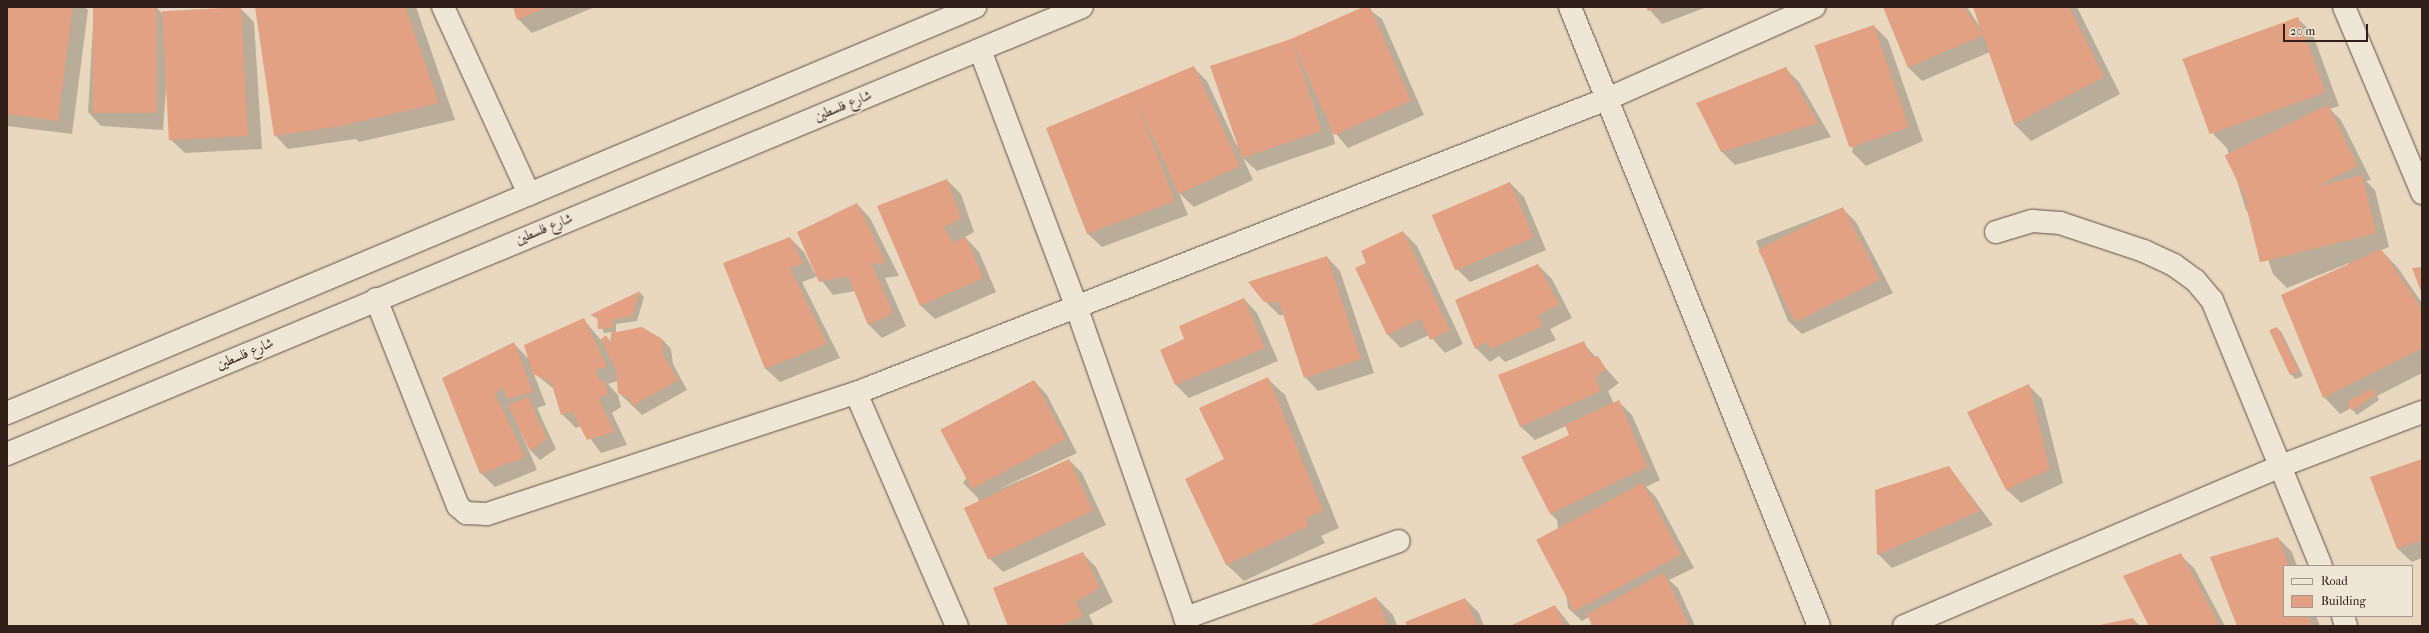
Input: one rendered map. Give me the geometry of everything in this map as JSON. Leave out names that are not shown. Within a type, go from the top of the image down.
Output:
[{"type":"street","points":[[443,7],[529,194]]},
{"type":"street","points":[[7,413],[975,7]]},
{"type":"street","name":"شارع فلسطين","points":[[7,454],[376,299],[1082,7]]},
{"type":"street","points":[[1570,7],[1819,626]]},
{"type":"street","points":[[376,299],[458,506],[466,513],[487,514],[856,393],[1606,99],[1814,7]]},
{"type":"street","points":[[2344,7],[2422,193]]},
{"type":"street","points":[[980,50],[1076,306],[1186,622],[1399,541]]},
{"type":"street","points":[[1996,232],[2032,221],[2060,223],[2144,251],[2174,265],[2196,280],[2212,300],[2278,467],[2321,565]]},
{"type":"street","points":[[856,393],[957,626]]},
{"type":"street","points":[[1904,626],[2278,467],[2422,412]]},
{"type":"building","points":[[7,7],[73,7],[58,121],[7,114]]},
{"type":"building","points":[[93,7],[156,7],[156,113],[93,113]]},
{"type":"building","points":[[241,7],[248,136],[169,140],[162,11]]},
{"type":"building","points":[[255,7],[405,7],[439,103],[341,126],[274,136]]},
{"type":"building","points":[[513,7],[548,7],[517,20]]},
{"type":"building","points":[[1363,7],[1370,7],[1411,101],[1334,135],[1292,41],[1322,131],[1242,158],[1210,66],[1291,39]]},
{"type":"building","points":[[1646,7],[1658,7],[1648,11]]},
{"type":"building","points":[[1883,7],[1964,7],[1983,35],[1908,68]]},
{"type":"building","points":[[1973,7],[2069,7],[2104,77],[2014,124]]},
{"type":"building","points":[[2298,17],[2325,92],[2210,134],[2182,59]]},
{"type":"building","points":[[1874,25],[1909,127],[1850,148],[1814,46]]},
{"type":"building","points":[[1194,66],[1240,166],[1179,194],[1135,99],[1175,201],[1087,234],[1046,128]]},
{"type":"building","points":[[1786,67],[1818,123],[1721,152],[1696,103]]},
{"type":"building","points":[[2328,105],[2358,166],[2254,217],[2225,155]]},
{"type":"building","points":[[2362,175],[2377,233],[2260,262],[2246,204]]},
{"type":"building","points":[[947,179],[961,218],[944,227],[953,243],[966,237],[983,278],[920,306],[877,206]]},
{"type":"building","points":[[1510,182],[1533,237],[1455,270],[1432,215]]},
{"type":"building","points":[[857,203],[886,263],[872,264],[893,313],[868,325],[848,276],[819,282],[797,232]]},
{"type":"building","points":[[1843,207],[1880,279],[1795,322],[1758,250]]},
{"type":"building","points":[[1403,231],[1450,330],[1430,340],[1421,319],[1387,335],[1355,268],[1366,263],[1361,251]]},
{"type":"building","points":[[790,237],[803,263],[790,268],[827,344],[765,369],[723,263]]},
{"type":"building","points":[[2381,249],[2422,309],[2422,348],[2323,398],[2281,295]]},
{"type":"building","points":[[1327,256],[1361,359],[1304,378],[1279,302],[1264,302],[1248,282]]},
{"type":"building","points":[[1538,264],[1559,304],[1537,316],[1543,326],[1491,349],[1486,342],[1475,349],[1455,300]]},
{"type":"building","points":[[2422,267],[2422,294],[2412,268]]},
{"type":"building","points":[[640,291],[632,316],[612,320],[612,328],[598,329],[597,317],[590,315]]},
{"type":"building","points":[[1244,298],[1265,348],[1175,385],[1160,350],[1184,339],[1179,326]]},
{"type":"building","points":[[584,318],[607,367],[595,370],[599,380],[604,381],[608,393],[599,399],[614,432],[587,440],[572,411],[561,415],[551,382],[533,374],[524,345]]},
{"type":"building","points":[[642,327],[662,339],[663,354],[678,380],[632,406],[628,397],[618,393],[616,370],[601,339],[606,335],[610,345],[611,333]]},
{"type":"building","points":[[2277,327],[2299,371],[2290,375],[2269,330]]},
{"type":"building","points":[[1584,341],[1591,357],[1598,356],[1606,369],[1595,377],[1601,391],[1520,427],[1498,375]]},
{"type":"building","points":[[514,342],[533,392],[508,399],[503,387],[495,394],[525,457],[480,474],[442,378]]},
{"type":"building","points":[[1268,377],[1323,511],[1305,519],[1309,526],[1226,565],[1185,479],[1224,459],[1199,408]]},
{"type":"building","points":[[1034,380],[1065,439],[972,489],[940,430]]},
{"type":"building","points":[[2029,384],[2050,469],[2006,490],[1967,412]]},
{"type":"building","points":[[2372,388],[2375,395],[2352,411],[2347,402]]},
{"type":"building","points":[[528,397],[547,439],[530,451],[508,405]]},
{"type":"building","points":[[1619,400],[1647,467],[1550,514],[1521,457],[1569,435],[1565,425]]},
{"type":"building","points":[[1069,459],[1093,511],[988,560],[964,508]]},
{"type":"building","points":[[2422,459],[2422,540],[2397,549],[2370,477]]},
{"type":"building","points":[[1949,466],[1980,511],[1877,555],[1875,490]]},
{"type":"building","points":[[1643,483],[1681,555],[1574,611],[1536,540]]},
{"type":"building","points":[[2278,537],[2289,565],[2283,565],[2283,617],[2308,617],[2312,626],[2237,626],[2210,557]]},
{"type":"building","points":[[1083,552],[1100,588],[1076,601],[1083,616],[1061,626],[1008,626],[993,588]]},
{"type":"building","points":[[2181,553],[2220,626],[2149,626],[2123,576]]},
{"type":"building","points":[[1664,573],[1689,626],[1592,626],[1587,614]]},
{"type":"building","points":[[1376,597],[1388,626],[1309,626]]},
{"type":"building","points":[[1465,598],[1478,626],[1407,626],[1405,622]]},
{"type":"building","points":[[1555,605],[1565,626],[1510,626]]},
{"type":"building","points":[[2133,618],[2136,626],[2100,626],[2100,625]]}]
